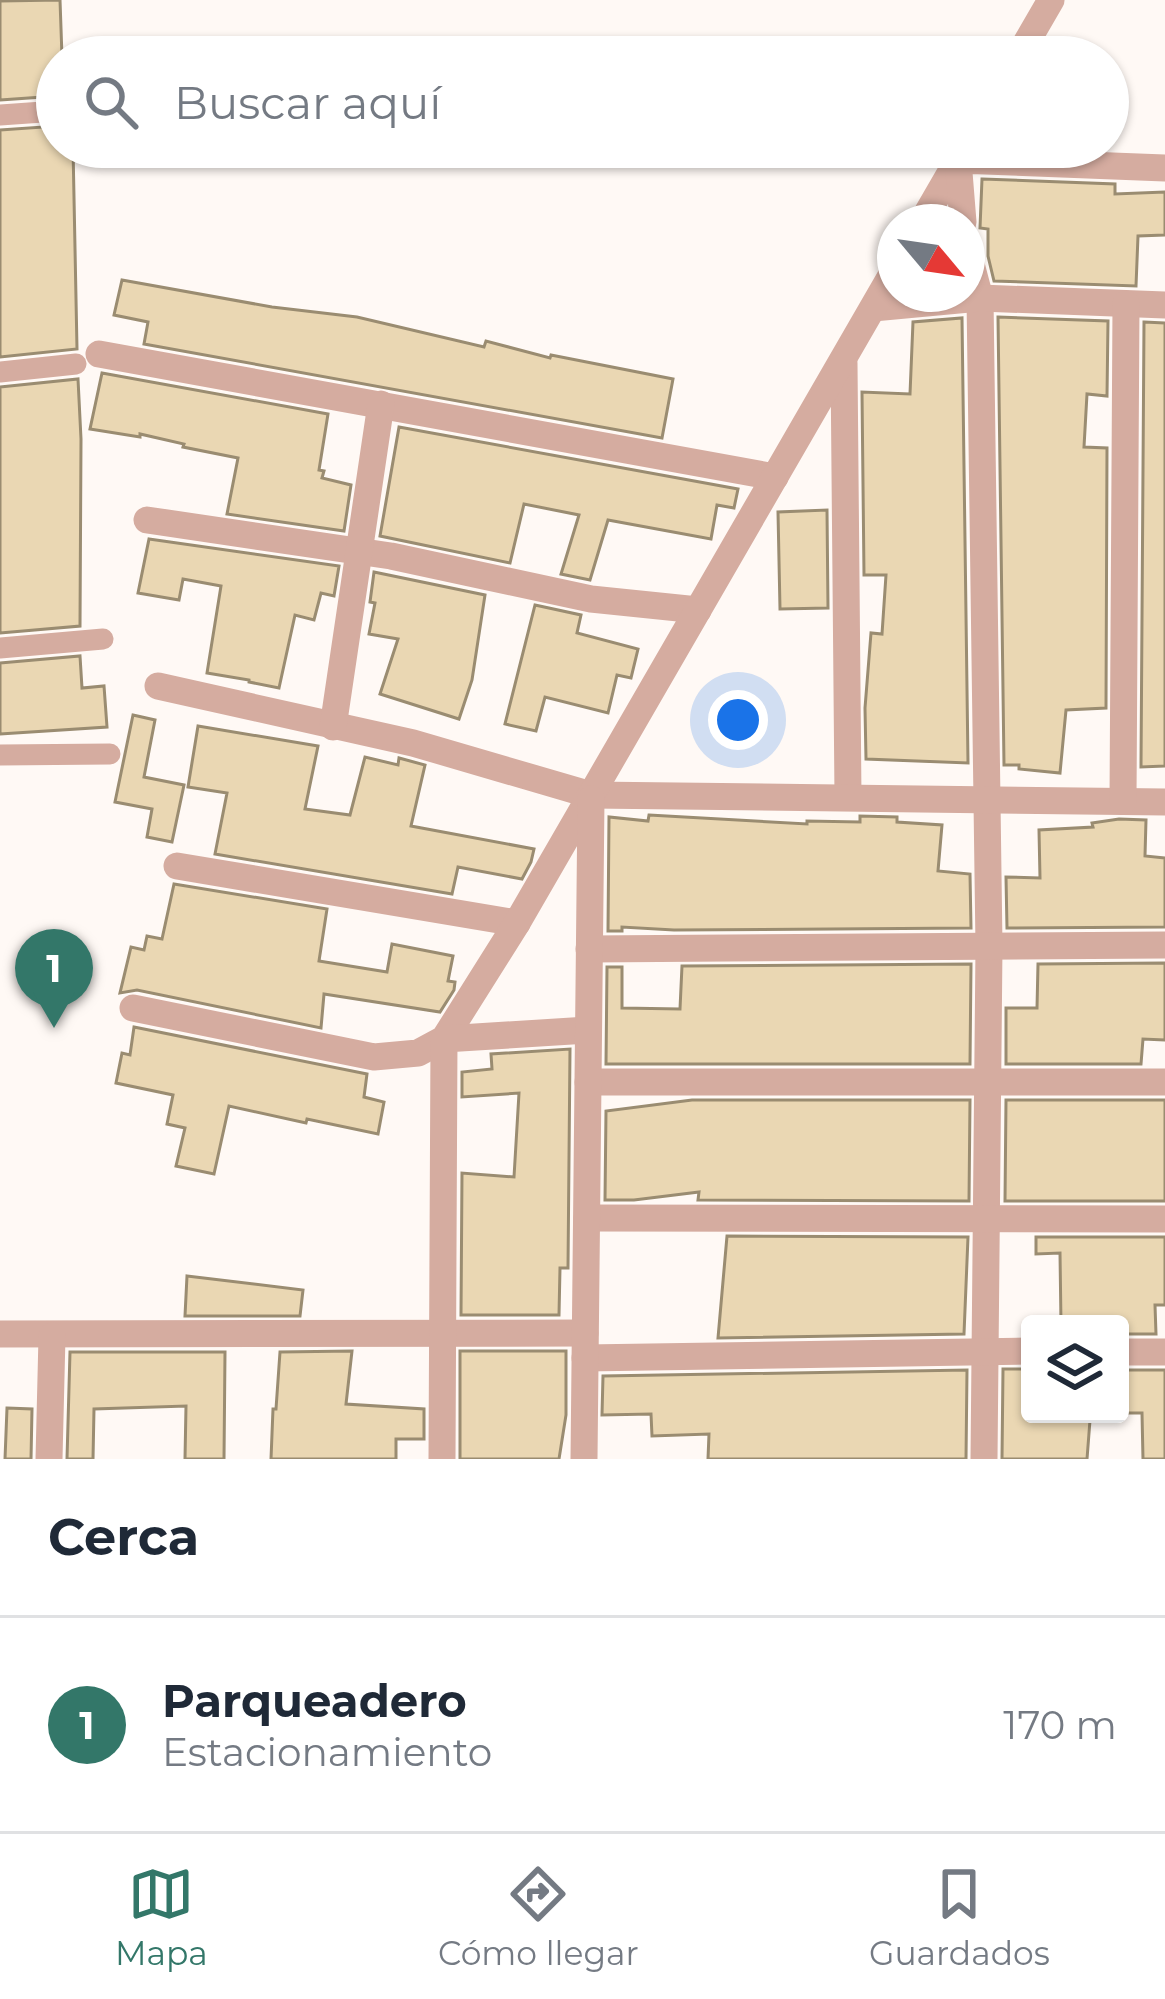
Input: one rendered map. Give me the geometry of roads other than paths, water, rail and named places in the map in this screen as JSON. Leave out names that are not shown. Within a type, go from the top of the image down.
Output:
[{"type":"street","points":[[1030,36],[1051,0]]},
{"type":"street","points":[[0,115],[36,112]]},
{"type":"street","points":[[1129,166],[1165,168]]},
{"type":"street","points":[[933,204],[954,168]]},
{"type":"street","points":[[962,168],[963,204]]},
{"type":"street","points":[[985,298],[1165,305]]},
{"type":"street","points":[[442,1459],[444,1039],[517,923],[877,300]]},
{"type":"street","points":[[1123,801],[1126,304]]},
{"type":"street","points":[[872,308],[877,308]]},
{"type":"street","points":[[980,312],[989,946],[984,1459]]},
{"type":"street","points":[[844,358],[848,796]]},
{"type":"street","points":[[0,372],[88,359],[381,404],[775,478]]},
{"type":"street","points":[[333,727],[381,404]]},
{"type":"street","points":[[147,520],[360,552],[591,598],[698,610]]},
{"type":"street","points":[[0,647],[103,639]]},
{"type":"street","points":[[158,686],[413,743],[591,795],[1165,802]]},
{"type":"street","points":[[0,755],[110,754]]},
{"type":"street","points":[[584,1459],[591,795]]},
{"type":"street","points":[[177,866],[517,923]]},
{"type":"street","points":[[589,949],[1165,945]]},
{"type":"street","points":[[133,1008],[374,1057],[418,1054],[444,1039],[588,1030]]},
{"type":"street","points":[[588,1082],[1165,1082]]},
{"type":"street","points":[[586,1218],[1165,1219]]},
{"type":"street","points":[[0,1334],[444,1334],[585,1345],[1021,1351]]},
{"type":"street","points":[[49,1459],[52,1336]]},
{"type":"street","points":[[1129,1352],[1165,1352]]},
{"type":"place","name":"Parqueadero","points":[[54,1028]]}]
